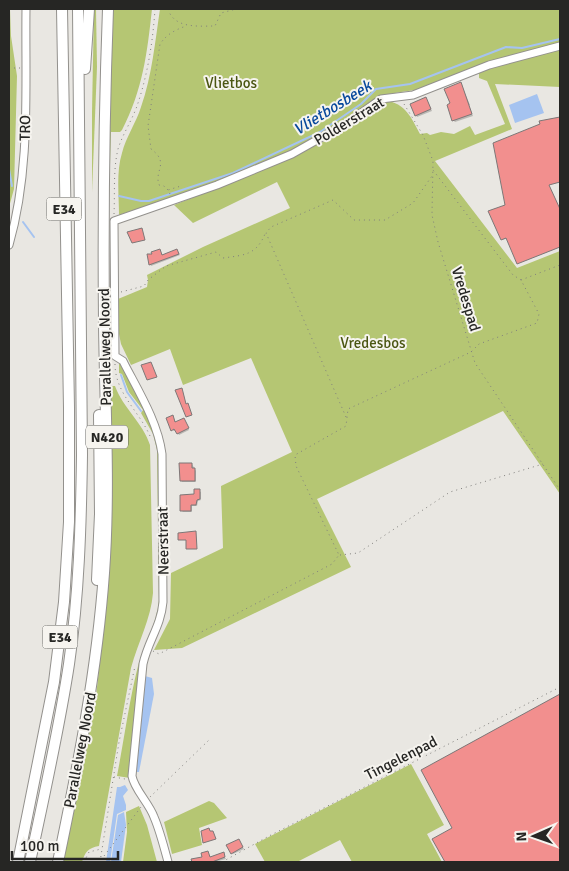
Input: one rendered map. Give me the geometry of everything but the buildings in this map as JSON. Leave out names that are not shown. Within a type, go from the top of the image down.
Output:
[{"type":"highway","name":"E34","points":[[18,862],[54,682],[64,602],[67,556],[70,485],[62,9]]},
{"type":"highway","name":"E34","points":[[30,862],[69,663],[78,589],[82,455],[78,9]]},
{"type":"highway","points":[[80,122],[88,9]]},
{"type":"highway","name":"Parallelweg Noord","points":[[52,862],[85,691],[93,632],[97,581],[100,457],[97,172],[102,9]]},
{"type":"highway","name":"Parallelweg Noord","points":[[58,862],[91,690],[99,635],[104,572],[108,460],[104,325],[103,170],[108,9]]},
{"type":"street","name":"TRO","points":[[9,245],[19,204],[26,141],[26,9]]},
{"type":"street","name":"Polderstraat","points":[[114,221],[218,185],[292,154],[347,123],[382,99],[413,95],[490,65],[560,46]]},
{"type":"street","points":[[114,221],[115,356]]},
{"type":"street","name":"Neerstraat","points":[[115,356],[123,361],[134,382],[155,428],[162,454],[162,616],[143,664],[133,781]]},
{"type":"street","points":[[133,781],[146,800],[154,817],[168,862]]},
{"type":"path","points":[[114,221],[116,159],[119,147],[138,105],[143,87],[149,60],[155,9]]},
{"type":"path","points":[[168,9],[169,13],[186,26]]},
{"type":"path","points":[[172,202],[168,190],[164,186],[158,185],[157,180],[161,165],[157,153],[151,149],[148,126],[160,44],[166,36],[176,29],[186,26],[216,26],[222,13],[236,9]]},
{"type":"path","points":[[9,68],[26,67]]},
{"type":"path","name":"Vredespad","points":[[399,97],[423,134],[433,161],[432,215],[438,242],[475,363],[560,490]]},
{"type":"path","points":[[339,555],[296,466],[295,455],[346,426],[348,409],[471,352],[480,344],[537,323],[538,314],[522,280],[513,275],[433,170]]},
{"type":"path","points":[[115,294],[144,286],[148,280],[166,266],[181,261],[216,252],[223,258],[247,254],[260,247],[271,227],[333,200],[354,220],[385,220],[413,203],[432,176]]},
{"type":"path","points":[[168,190],[181,186]]},
{"type":"path","points":[[266,233],[347,418]]},
{"type":"path","points":[[522,280],[560,265]]},
{"type":"path","points":[[115,356],[115,370],[122,393],[146,427],[152,439]]},
{"type":"path","points":[[155,652],[159,654],[332,564],[339,555],[358,553],[450,492],[543,464]]},
{"type":"path","points":[[100,862],[113,777],[135,667]]},
{"type":"path","name":"Tingelenpad","points":[[222,862],[560,687]]},
{"type":"path","points":[[113,777],[133,781]]},
{"type":"path","points":[[84,862],[89,852],[102,850]]},
{"type":"green space","points":[[9,9],[17,76],[14,189],[9,207]]},
{"type":"green space","points":[[94,9],[96,9],[97,67],[92,192],[92,112]]},
{"type":"green space","points":[[111,9],[152,9],[146,56],[135,100],[122,130],[120,132],[111,132],[108,230],[110,386],[115,386],[143,430],[150,445],[153,593],[147,621],[131,668],[99,846],[88,851],[82,862],[61,862],[91,711],[94,711],[105,592],[108,532],[108,413],[105,234],[108,213],[107,131]]},
{"type":"green space","name":"Vlietbos","points":[[160,9],[560,9],[560,44],[424,88],[376,98],[338,125],[281,155],[228,177],[119,215],[118,176],[120,160],[145,95],[153,59]]},
{"type":"green space","name":"Vredesbos","points":[[560,48],[560,87],[495,84],[512,129],[435,161],[517,268],[560,251],[560,494],[503,411],[317,499],[351,567],[182,648],[154,650],[170,619],[171,573],[223,548],[221,486],[292,452],[251,358],[183,385],[170,349],[131,365],[121,344],[119,334],[118,299],[147,287],[147,275],[203,247],[290,208],[277,182],[193,223],[174,205],[270,167],[325,141],[385,100],[403,108],[411,117],[420,134],[427,133],[430,135],[441,132],[454,134],[470,126],[475,135],[505,124],[487,81],[479,78],[479,72]]},
{"type":"green space","points":[[119,362],[152,426],[158,442],[160,611],[146,647],[130,778],[117,776],[138,666],[156,617],[159,600],[157,450],[153,434],[141,413],[143,410],[129,392],[122,374],[119,373]]},
{"type":"green space","points":[[411,764],[444,825],[427,834],[442,862],[352,862],[340,840],[297,862],[265,862],[255,844]]},
{"type":"green space","points":[[209,801],[214,803],[227,818],[199,828],[202,845],[172,854],[164,822]]},
{"type":"green space","points":[[139,806],[147,825],[157,862],[123,862],[127,832],[126,812]]},
{"type":"water","points":[[537,94],[544,113],[515,123],[509,105]]},
{"type":"water","points":[[145,676],[152,678],[154,694],[139,772],[136,772]]},
{"type":"water","points":[[125,785],[128,790],[123,796],[126,810],[117,814],[110,862],[106,862],[117,787]]},
{"type":"water","points":[[124,812],[126,825],[121,862],[111,862],[118,815]]},
{"type":"waterway","name":"Vlietbosbeek","points":[[119,196],[149,201],[233,173],[320,132],[361,104],[376,89],[410,84],[506,47],[522,48],[560,39]]},
{"type":"waterway","points":[[9,169],[12,186]]},
{"type":"waterway","points":[[23,222],[34,237]]},
{"type":"waterway","points":[[121,375],[127,392],[141,411]]}]
